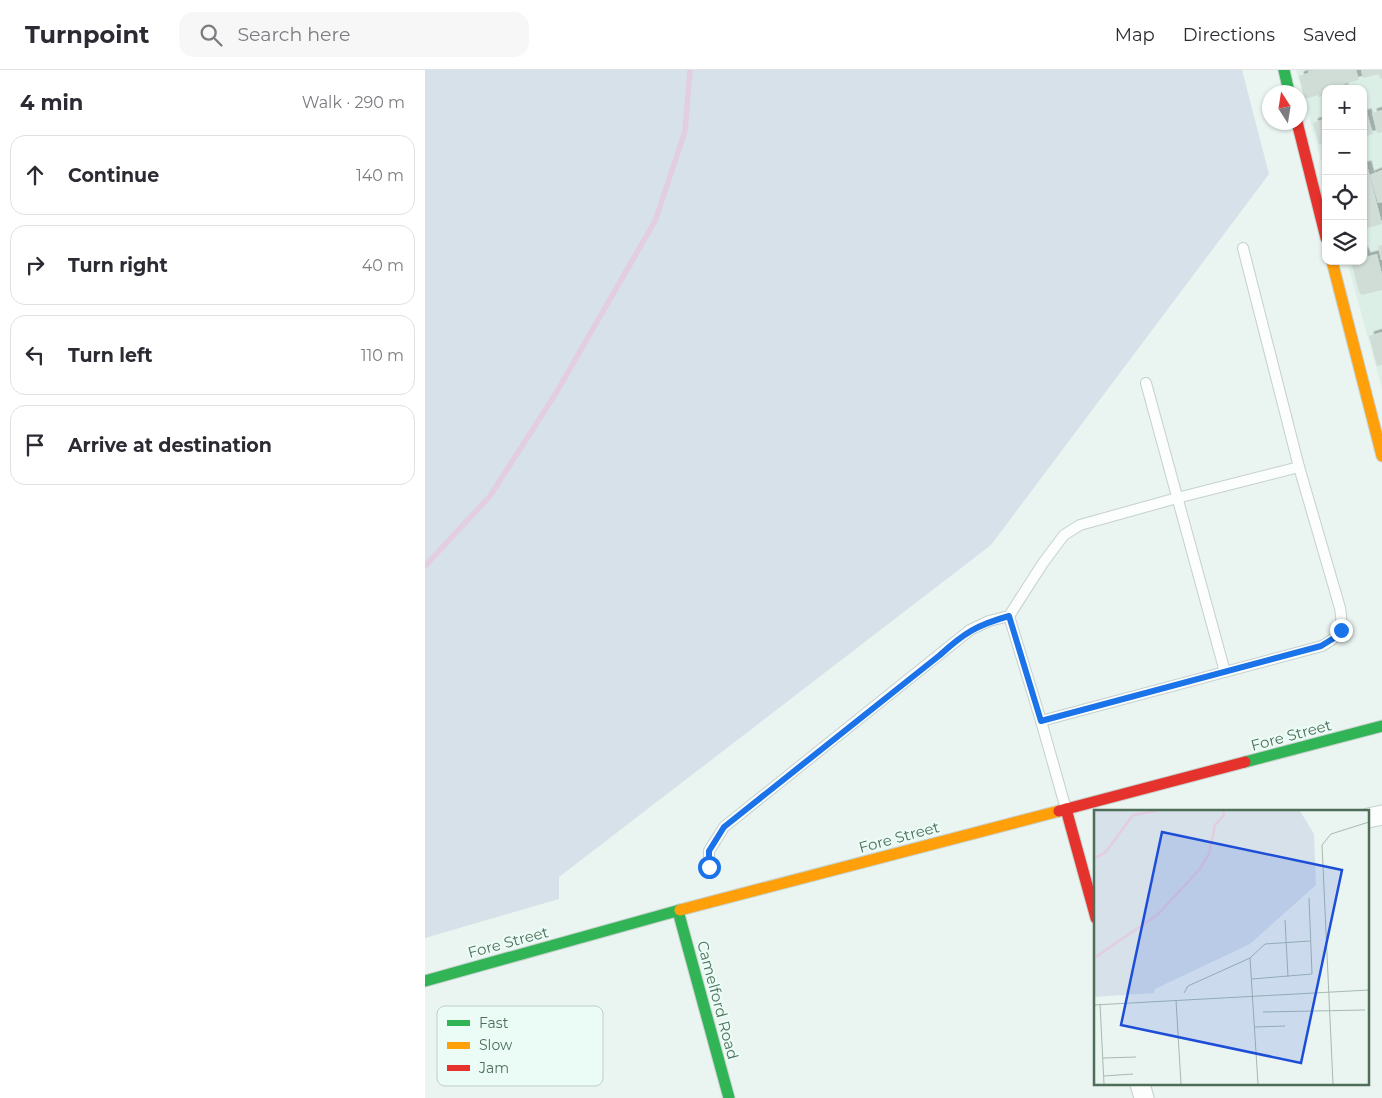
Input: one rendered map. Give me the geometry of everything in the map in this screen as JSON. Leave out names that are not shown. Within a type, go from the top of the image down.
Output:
[{"type":"street","points":[[1284,70],[1287,85]]},
{"type":"street","points":[[1299,130],[1322,222]]},
{"type":"street","points":[[1333,265],[1382,456]]},
{"type":"street","name":"Fore Street","points":[[425,981],[678,911],[1382,726]]},
{"type":"street","points":[[1067,809],[1094,910]]},
{"type":"street","points":[[1369,818],[1382,814]]},
{"type":"street","name":"Camelford Road","points":[[678,911],[729,1098]]},
{"type":"lane","points":[[1041,721],[1321,646],[1334,638],[1341,630],[1343,621],[1340,608],[1299,467],[1243,248]]},
{"type":"lane","points":[[1146,383],[1225,672]]},
{"type":"lane","points":[[709,867],[709,851],[724,827],[970,630],[989,621],[1009,616],[1043,563],[1063,535],[1069,530],[1080,525],[1177,498],[1299,467]]},
{"type":"lane","points":[[1009,616],[1067,809]]},
{"type":"shaded area","points":[[425,70],[1242,70],[1269,174],[991,545],[559,877],[559,899],[425,938]]},
{"type":"shaded area","points":[[1296,70],[1382,70],[1382,389],[1348,265],[1367,265],[1367,85],[1322,85],[1322,164],[1307,110],[1307,85],[1300,85]]},
{"type":"building","points":[[1356,70],[1359,80],[1343,85],[1322,85],[1322,96],[1319,97],[1319,95],[1307,98],[1307,85],[1301,85],[1299,76],[1308,73],[1308,71]]},
{"type":"building","points":[[1361,70],[1382,70],[1382,78],[1380,79],[1379,74],[1363,78]]},
{"type":"building","points":[[1382,110],[1382,132],[1377,133],[1372,113]]},
{"type":"building","points":[[1367,113],[1373,134],[1367,136]]},
{"type":"building","points":[[1322,120],[1322,144],[1319,145],[1313,123]]},
{"type":"building","points":[[1367,165],[1382,224],[1367,228]]},
{"type":"building","points":[[1382,170],[1382,202],[1378,203],[1370,175]]},
{"type":"building","points":[[1382,245],[1382,260],[1381,260],[1378,246]]},
{"type":"building","points":[[1377,254],[1382,275],[1382,290],[1361,295],[1352,265],[1367,265],[1367,257]]},
{"type":"building","points":[[1382,332],[1382,365],[1377,366],[1369,336]]},
{"type":"waterway","points":[[425,566],[490,496],[556,393],[655,221],[685,131],[690,70]]},
{"type":"traffic: fast","points":[[1284,70],[1287,85]]},
{"type":"traffic: fast","points":[[1245,762],[1382,726]]},
{"type":"traffic: fast","points":[[425,981],[680,910]]},
{"type":"traffic: fast","points":[[678,911],[729,1098]]},
{"type":"traffic: slow","points":[[1333,265],[1382,456]]},
{"type":"traffic: slow","points":[[680,910],[1059,811]]},
{"type":"traffic: jam","points":[[1299,130],[1322,222]]},
{"type":"traffic: jam","points":[[1059,811],[1245,762]]},
{"type":"traffic: jam","points":[[1066,809],[1094,911]]},
{"type":"route","points":[[709,867],[709,851],[724,827],[970,630],[989,621],[1009,616],[1041,721],[1321,646],[1334,638],[1341,630]]}]
